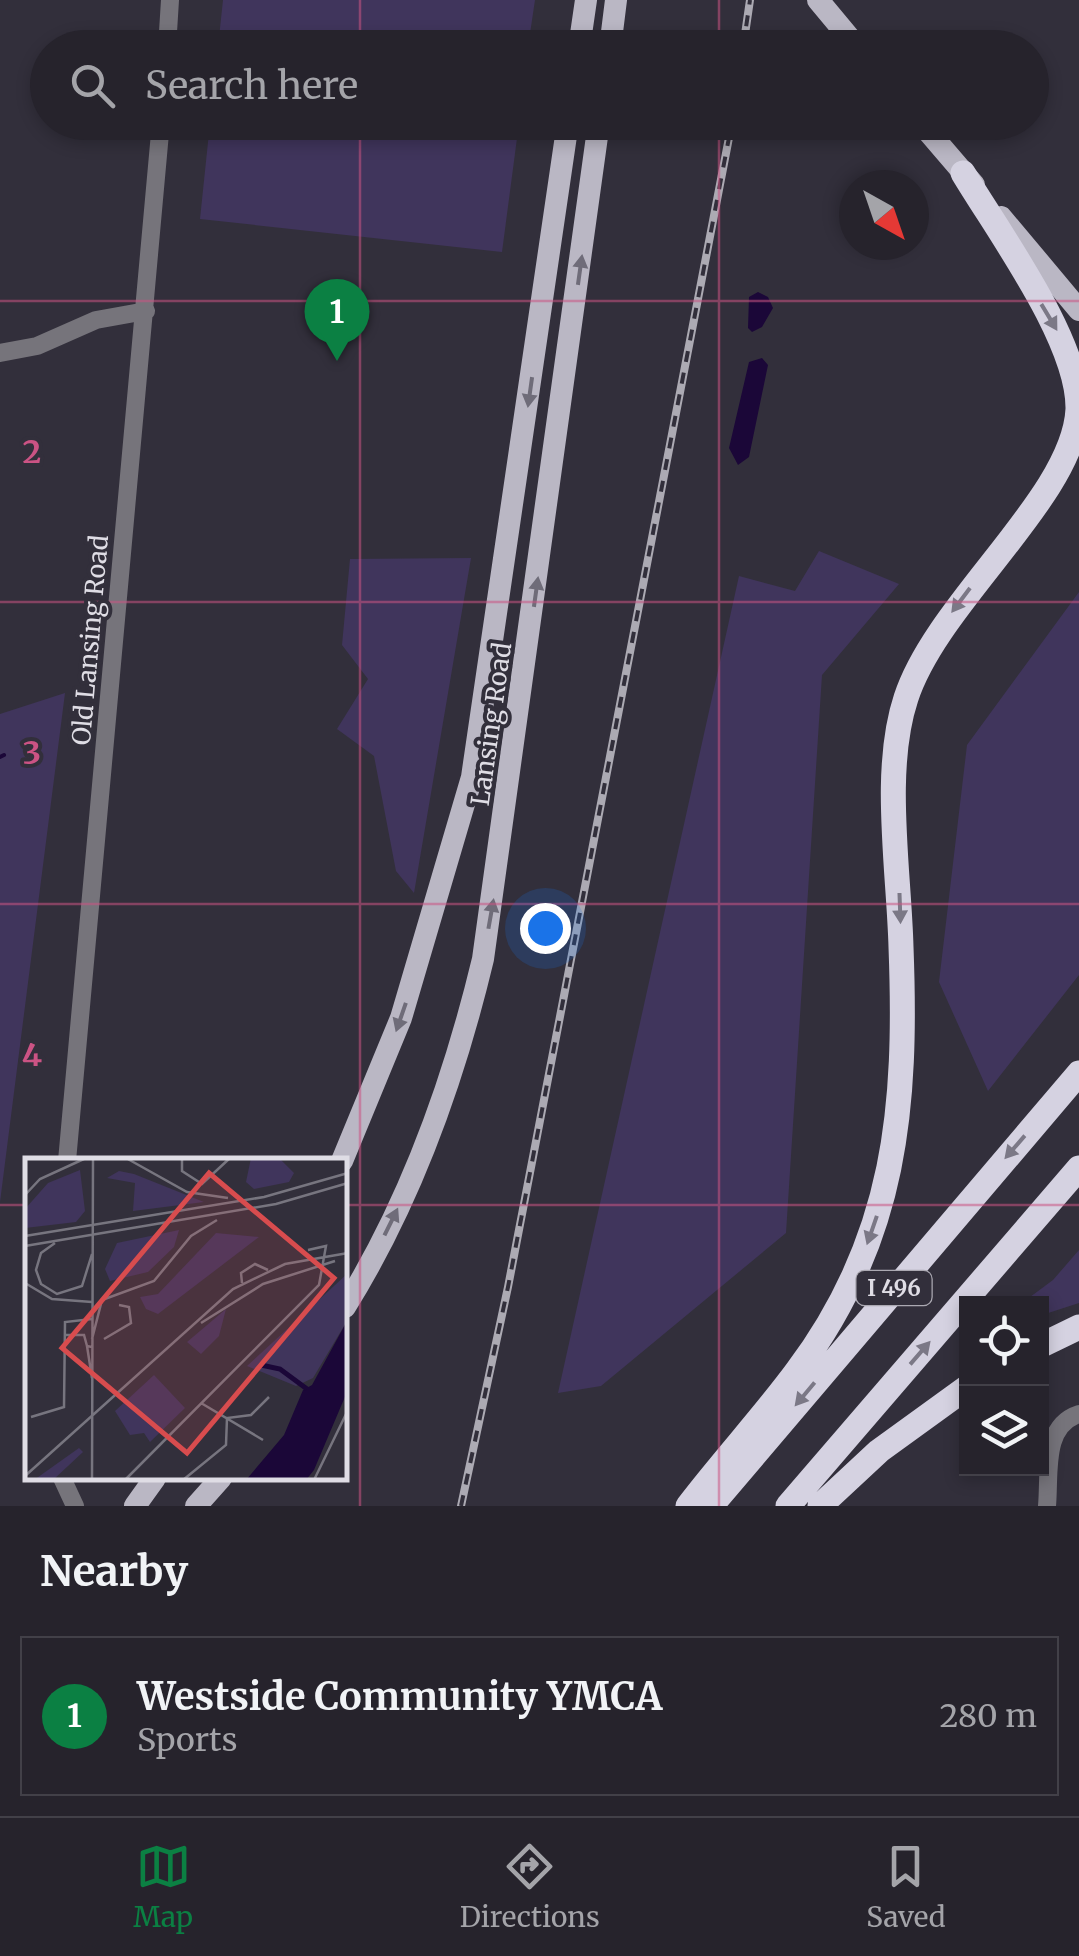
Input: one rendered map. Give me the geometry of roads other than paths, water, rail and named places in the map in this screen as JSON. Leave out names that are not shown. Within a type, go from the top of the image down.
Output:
[{"type":"highway","points":[[688,1506],[814,1346],[872,1232],[894,1153],[903,1083],[898,724],[911,682],[930,644],[1057,473],[1075,430],[1076,387],[1068,352],[963,173]]},
{"type":"highway","name":"I 496","points":[[711,1506],[1079,1073]]},
{"type":"highway","name":"I 496","points":[[788,1506],[1079,1168]]},
{"type":"highway","points":[[1049,1342],[1079,1328]]},
{"type":"highway","points":[[820,1506],[879,1451],[959,1393]]},
{"type":"main road","points":[[582,30],[586,0]]},
{"type":"main road","points":[[612,30],[616,0]]},
{"type":"main road","points":[[818,0],[843,30]]},
{"type":"main road","name":"Lansing Road","points":[[343,1158],[401,1018],[472,777],[565,140]]},
{"type":"main road","name":"Lansing Road","points":[[348,1302],[394,1218],[447,1091],[483,958],[597,140]]},
{"type":"main road","points":[[935,140],[1079,310]]},
{"type":"main road","points":[[135,1506],[153,1481]]},
{"type":"main road","points":[[196,1506],[218,1481]]},
{"type":"street","points":[[168,30],[170,0]]},
{"type":"street","name":"Old Lansing Road","points":[[67,1158],[160,140]]},
{"type":"street","points":[[0,352],[38,346],[96,320],[146,311]]},
{"type":"street","points":[[1046,1506],[1054,1431],[1066,1418],[1079,1414]]},
{"type":"street","points":[[63,1481],[74,1506]]},
{"type":"waterway","points":[[0,757],[4,755]]},
{"type":"railway","points":[[746,30],[750,0]]},
{"type":"railway","points":[[461,1506],[508,1287],[729,140]]},
{"type":"place","name":"Westside Community YMCA","points":[[337,361]]}]
